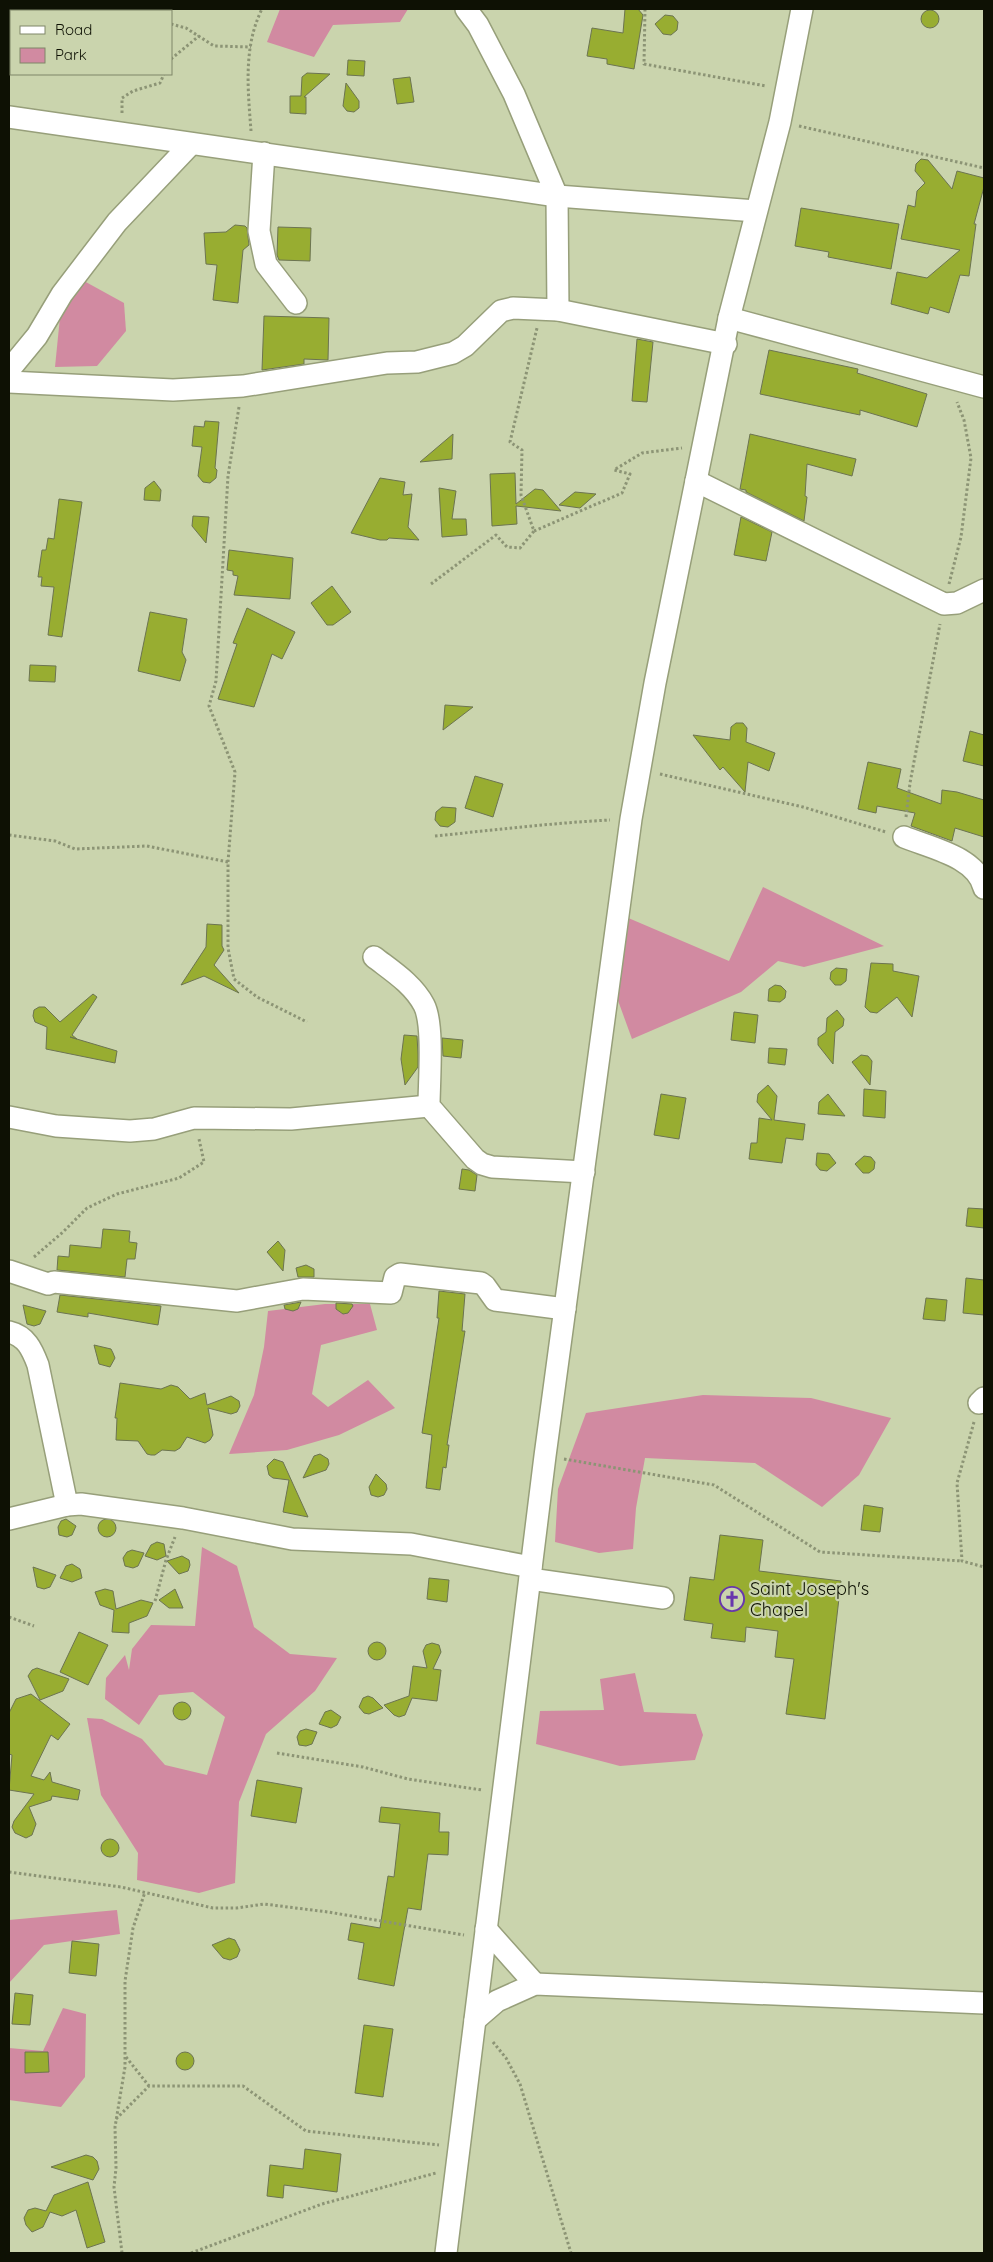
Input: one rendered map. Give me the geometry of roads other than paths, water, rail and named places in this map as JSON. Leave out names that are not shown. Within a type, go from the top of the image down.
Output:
[{"type":"street","points":[[466,9],[478,25],[514,94],[557,196],[549,310]]},
{"type":"street","points":[[446,2253],[545,1456],[631,819],[702,448],[726,344],[729,318],[780,122],[802,9]]},
{"type":"street","points":[[9,117],[557,196],[756,212]]},
{"type":"street","points":[[9,370],[37,336],[62,294],[117,222],[191,144]]},
{"type":"street","points":[[258,152],[259,231],[266,264],[296,303]]},
{"type":"street","points":[[9,382],[173,390],[243,386],[368,366],[417,362],[453,353],[465,346],[501,311],[527,307],[726,344]]},
{"type":"street","points":[[729,318],[984,387]]},
{"type":"street","points":[[696,481],[944,604],[957,603],[984,590]]},
{"type":"street","points":[[904,837],[964,861],[978,872],[984,888]]},
{"type":"street","points":[[374,957],[408,983],[424,1005],[429,1039],[429,1106],[475,1159],[482,1164],[584,1172]]},
{"type":"street","points":[[9,1117],[56,1126],[130,1131],[154,1129],[194,1118],[291,1119],[429,1106]]},
{"type":"street","points":[[9,1271],[48,1284],[54,1282],[237,1301],[303,1289],[390,1293],[395,1277],[400,1274],[481,1283],[495,1300],[565,1309]]},
{"type":"street","points":[[9,1332],[25,1340],[32,1348],[38,1365],[67,1505]]},
{"type":"street","points":[[9,1519],[67,1505],[81,1504],[183,1518],[292,1539],[411,1544],[530,1573],[663,1598]]},
{"type":"street","points":[[485,1934],[535,1984]]},
{"type":"street","points":[[475,2020],[497,2001],[535,1984],[984,2003]]},
{"type":"place","name":"Saint Joseph's Chapel","points":[[732,1599]]}]
